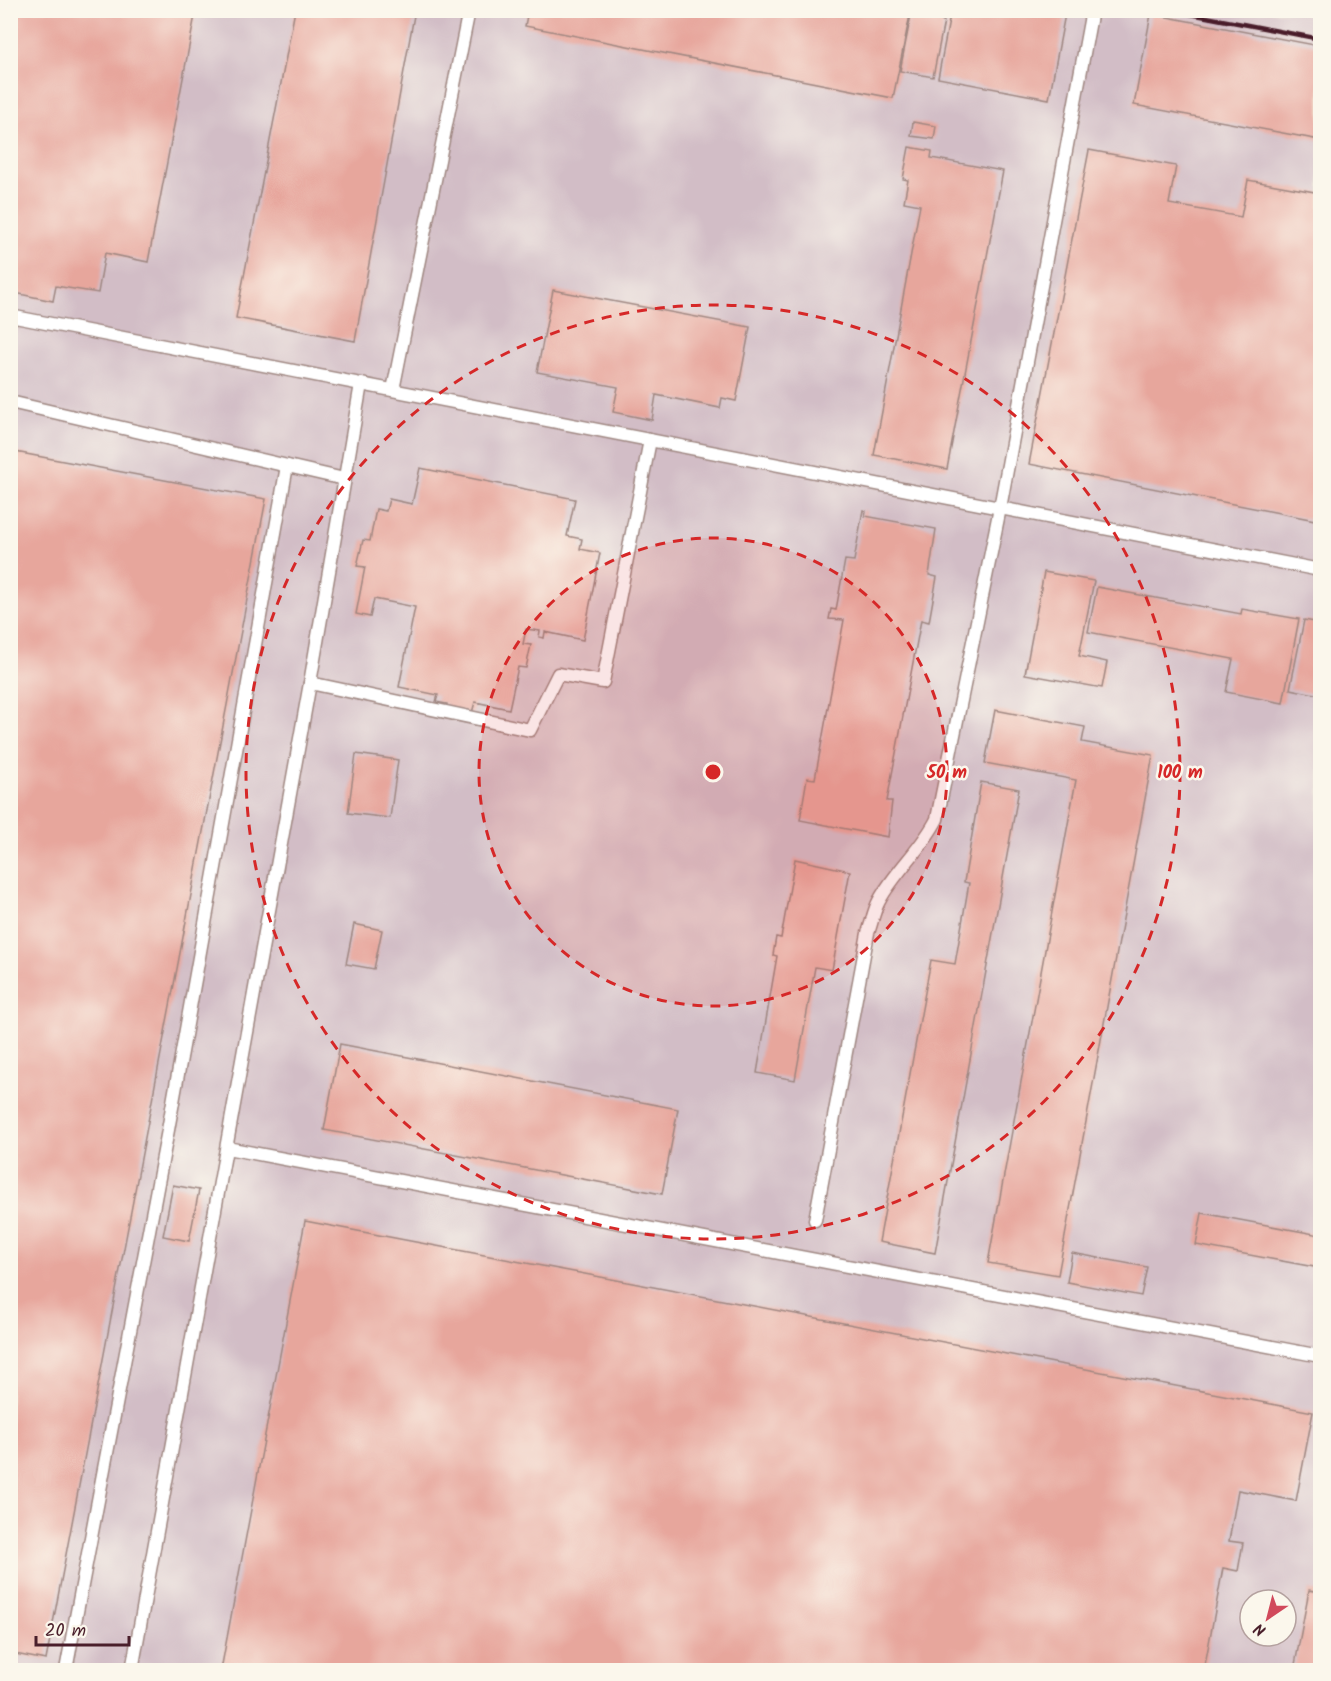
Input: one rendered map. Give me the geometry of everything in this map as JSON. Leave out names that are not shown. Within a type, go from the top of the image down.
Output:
[{"type":"lane","points":[[393,390],[469,10]]},
{"type":"lane","points":[[815,1220],[868,933],[879,902],[896,876],[928,838],[937,819],[1000,508],[1092,10]]},
{"type":"lane","points":[[10,316],[1320,570]]},
{"type":"lane","points":[[132,1671],[310,683],[361,384]]},
{"type":"lane","points":[[10,402],[344,479]]},
{"type":"lane","points":[[310,683],[530,730],[558,674],[603,682],[650,440]]},
{"type":"lane","points":[[66,1671],[166,1142],[287,466]]},
{"type":"lane","points":[[227,1148],[1320,1356]]},
{"type":"shaded area","points":[[11,11],[1320,11],[1320,1670],[11,1670]]},
{"type":"building","points":[[10,10],[196,10],[148,262],[105,253],[98,293],[56,286],[53,301],[10,292]]},
{"type":"building","points":[[295,10],[415,10],[355,341],[236,318]]},
{"type":"building","points":[[528,10],[911,10],[893,98],[525,26]]},
{"type":"building","points":[[951,10],[1045,10],[1065,14],[1049,99],[938,78]]},
{"type":"building","points":[[1151,14],[1320,46],[1320,140],[1134,105]]},
{"type":"building","points":[[911,15],[944,21],[933,77],[900,71]]},
{"type":"building","points":[[913,122],[936,126],[934,139],[911,136]]},
{"type":"building","points":[[909,147],[932,151],[931,158],[1003,171],[947,469],[874,455],[920,205],[904,202],[908,180],[903,179]]},
{"type":"building","points":[[1089,150],[1176,166],[1169,204],[1241,217],[1248,180],[1320,193],[1320,521],[1029,464]]},
{"type":"building","points":[[553,290],[750,327],[736,401],[722,398],[720,408],[656,395],[652,420],[613,412],[618,387],[537,372]]},
{"type":"building","points":[[10,451],[266,499],[46,1660],[10,1653]]},
{"type":"building","points":[[420,468],[575,499],[567,536],[582,539],[580,549],[600,553],[583,640],[545,632],[544,638],[539,637],[540,631],[526,629],[523,644],[531,645],[526,668],[518,667],[509,709],[475,702],[472,713],[446,708],[447,704],[436,702],[438,695],[399,687],[415,607],[374,599],[370,617],[356,614],[365,567],[357,566],[363,540],[370,541],[376,509],[386,511],[389,499],[412,504]]},
{"type":"building","points":[[863,510],[866,511],[865,516],[936,529],[929,575],[937,577],[929,622],[921,620],[887,801],[892,801],[888,837],[800,820],[807,778],[815,779],[844,620],[829,619],[831,609],[836,610],[845,560],[854,561]]},
{"type":"building","points":[[1044,572],[1094,581],[1079,656],[1107,662],[1102,688],[1025,674]]},
{"type":"building","points":[[1097,587],[1241,614],[1242,609],[1299,619],[1283,703],[1226,692],[1233,659],[1088,632]]},
{"type":"building","points":[[1304,620],[1320,623],[1320,695],[1290,689]]},
{"type":"building","points":[[995,710],[1085,727],[1082,742],[1153,755],[1058,1275],[988,1263],[1076,780],[985,763]]},
{"type":"building","points":[[356,754],[398,760],[390,818],[348,813]]},
{"type":"building","points":[[981,782],[1019,789],[935,1253],[879,1242],[931,960],[955,964],[969,883],[964,882]]},
{"type":"building","points":[[795,859],[850,871],[832,970],[815,967],[795,1080],[757,1073],[777,956],[773,955],[776,937],[781,938]]},
{"type":"building","points":[[354,924],[382,930],[374,969],[346,964]]},
{"type":"building","points":[[340,1044],[678,1109],[662,1194],[324,1130]]},
{"type":"building","points":[[173,1185],[199,1190],[189,1241],[163,1236]]},
{"type":"building","points":[[1202,1213],[1320,1235],[1320,1268],[1196,1245]]},
{"type":"building","points":[[305,1221],[1313,1412],[1296,1501],[1238,1490],[1229,1541],[1243,1543],[1238,1571],[1223,1568],[1204,1670],[221,1670]]},
{"type":"building","points":[[1072,1253],[1147,1267],[1141,1296],[1067,1282]]},
{"type":"building","points":[[1309,1590],[1320,1592],[1320,1670],[1294,1670]]},
{"type":"railway","points":[[1170,10],[1320,39]]}]
